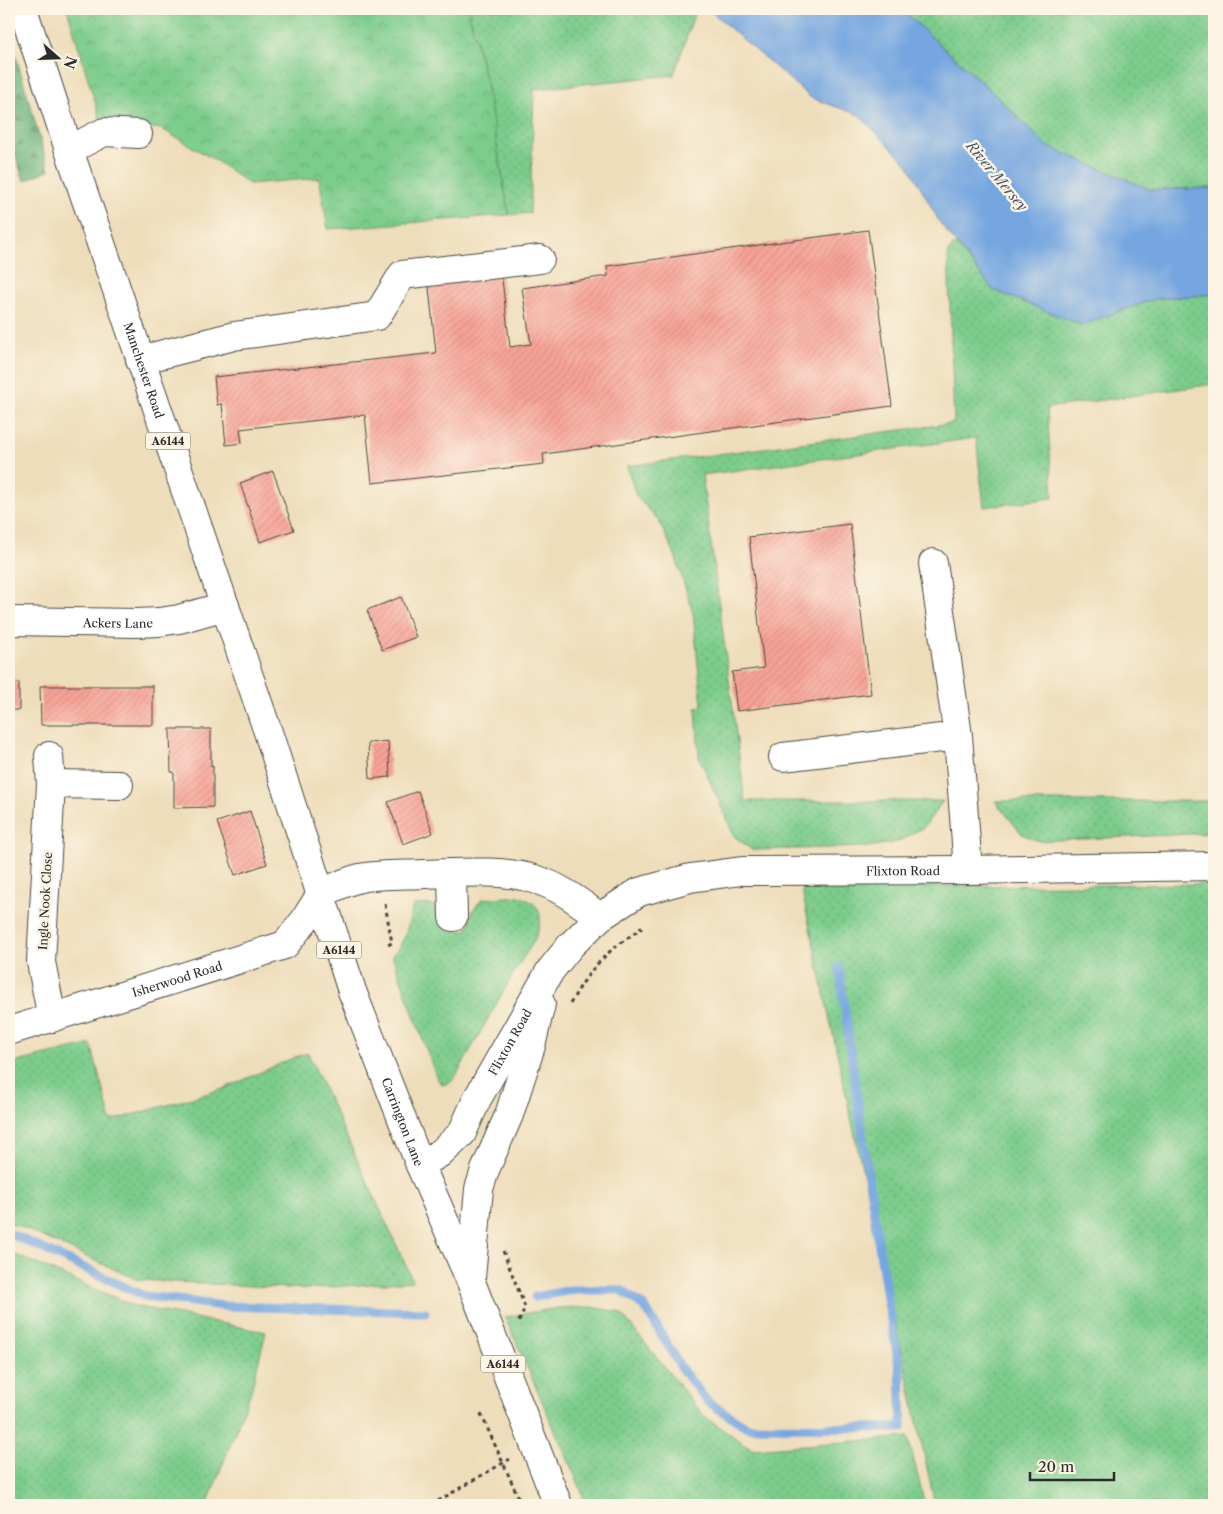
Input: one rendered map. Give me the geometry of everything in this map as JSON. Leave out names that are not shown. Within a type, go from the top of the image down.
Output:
[{"type":"main road","name":"Manchester Road","points":[[23,9],[140,360],[268,732]]},
{"type":"main road","points":[[69,150],[104,132],[138,134]]},
{"type":"main road","points":[[140,360],[234,336],[377,316],[402,275],[540,259]]},
{"type":"main road","points":[[933,563],[958,736],[968,870]]},
{"type":"main road","name":"Ackers Lane","points":[[9,621],[159,622],[179,620],[224,606]]},
{"type":"main road","name":"Carrington Lane","points":[[268,732],[352,991],[420,1165],[470,1282],[558,1505]]},
{"type":"main road","points":[[783,757],[958,736]]},
{"type":"main road","name":"Ingle Nook Close","points":[[49,756],[51,784],[41,962],[52,1018]]},
{"type":"main road","points":[[51,784],[119,785]]},
{"type":"main road","name":"Flixton Road","points":[[420,1165],[442,1152],[462,1133],[477,1099],[550,971],[570,946],[600,917],[639,892],[690,878],[742,872],[1214,866]]},
{"type":"main road","points":[[452,874],[454,917]]},
{"type":"main road","points":[[321,894],[358,878],[379,875],[512,874],[535,879],[568,894],[600,917]]},
{"type":"main road","name":"Isherwood Road","points":[[9,1031],[285,945],[304,922],[321,894]]},
{"type":"main road","name":"A6144","points":[[470,1282],[480,1190],[485,1170],[509,1114],[528,1055],[550,971]]},
{"type":"path","points":[[566,1010],[593,968],[608,952],[640,929],[639,892]]},
{"type":"path","points":[[384,898],[392,943],[386,946]]},
{"type":"path","points":[[502,1246],[504,1256],[525,1307],[502,1362]]},
{"type":"path","points":[[481,1414],[522,1505]]},
{"type":"path","points":[[431,1505],[535,1445]]},
{"type":"green space","points":[[67,9],[468,9],[486,83],[509,215],[328,229],[319,178],[249,184],[218,162],[162,129],[101,122]]},
{"type":"green space","points":[[468,9],[696,9],[674,75],[534,89],[530,213],[509,215],[486,83]]},
{"type":"green space","points":[[901,9],[1214,9],[1214,188],[1151,190],[1047,146],[988,88]]},
{"type":"green space","points":[[9,32],[49,170],[24,181],[9,136]]},
{"type":"green space","points":[[956,244],[993,290],[1082,325],[1154,299],[1214,294],[1214,384],[1047,408],[1053,498],[984,507],[976,438],[702,475],[745,801],[943,801],[924,827],[897,842],[868,847],[752,850],[734,836],[699,757],[696,708],[702,706],[693,613],[675,555],[658,520],[636,496],[627,466],[954,423],[948,251]]},
{"type":"green space","points":[[995,801],[1214,801],[1214,833],[1038,841],[1022,834]]},
{"type":"green space","points":[[1214,884],[1214,1505],[935,1505],[801,887]]},
{"type":"green space","points":[[519,896],[535,905],[539,912],[540,922],[537,935],[456,1076],[451,1082],[443,1085],[437,1079],[392,955],[403,939],[413,906],[434,906],[442,913],[451,932],[467,930],[473,910],[482,899]]},
{"type":"green space","points":[[91,1044],[111,1121],[223,1089],[308,1053],[413,1281],[306,1289],[138,1280],[9,1223],[9,1064]]},
{"type":"green space","points":[[9,1252],[134,1306],[266,1332],[251,1391],[207,1505],[9,1505]]},
{"type":"green space","points":[[591,1307],[620,1312],[704,1416],[752,1449],[908,1437],[925,1505],[586,1505],[505,1317],[557,1308]]},
{"type":"water","name":"River Mersey","points":[[708,9],[901,9],[988,88],[1047,146],[1151,190],[1214,188],[1214,294],[1154,299],[1082,325],[993,290],[940,223],[909,166],[859,115],[811,98]]},
{"type":"building","points":[[868,230],[892,406],[543,454],[544,464],[372,483],[365,415],[240,429],[242,443],[226,445],[222,404],[217,405],[214,377],[436,353],[428,279],[501,271],[510,347],[531,344],[522,288],[608,276],[607,266]]},
{"type":"building","points":[[273,471],[294,530],[260,542],[240,483]]},
{"type":"building","points":[[850,524],[871,694],[737,711],[732,672],[764,668],[749,537]]},
{"type":"building","points":[[401,597],[416,637],[382,650],[367,610]]},
{"type":"building","points":[[9,683],[19,683],[19,710],[9,710]]},
{"type":"building","points":[[40,686],[153,686],[153,725],[41,725]]},
{"type":"building","points":[[170,729],[211,729],[213,807],[174,808],[174,772],[171,772]]},
{"type":"building","points":[[388,741],[390,777],[370,779],[368,743]]},
{"type":"building","points":[[418,791],[433,833],[403,844],[388,802]]},
{"type":"building","points":[[250,811],[267,864],[235,875],[217,822]]},
{"type":"waterway","points":[[535,1297],[572,1290],[621,1290],[645,1307],[683,1371],[708,1402],[747,1427],[902,1428],[900,1370],[868,1175],[839,967]]},
{"type":"waterway","points":[[9,1233],[144,1296],[225,1306],[425,1312]]}]
